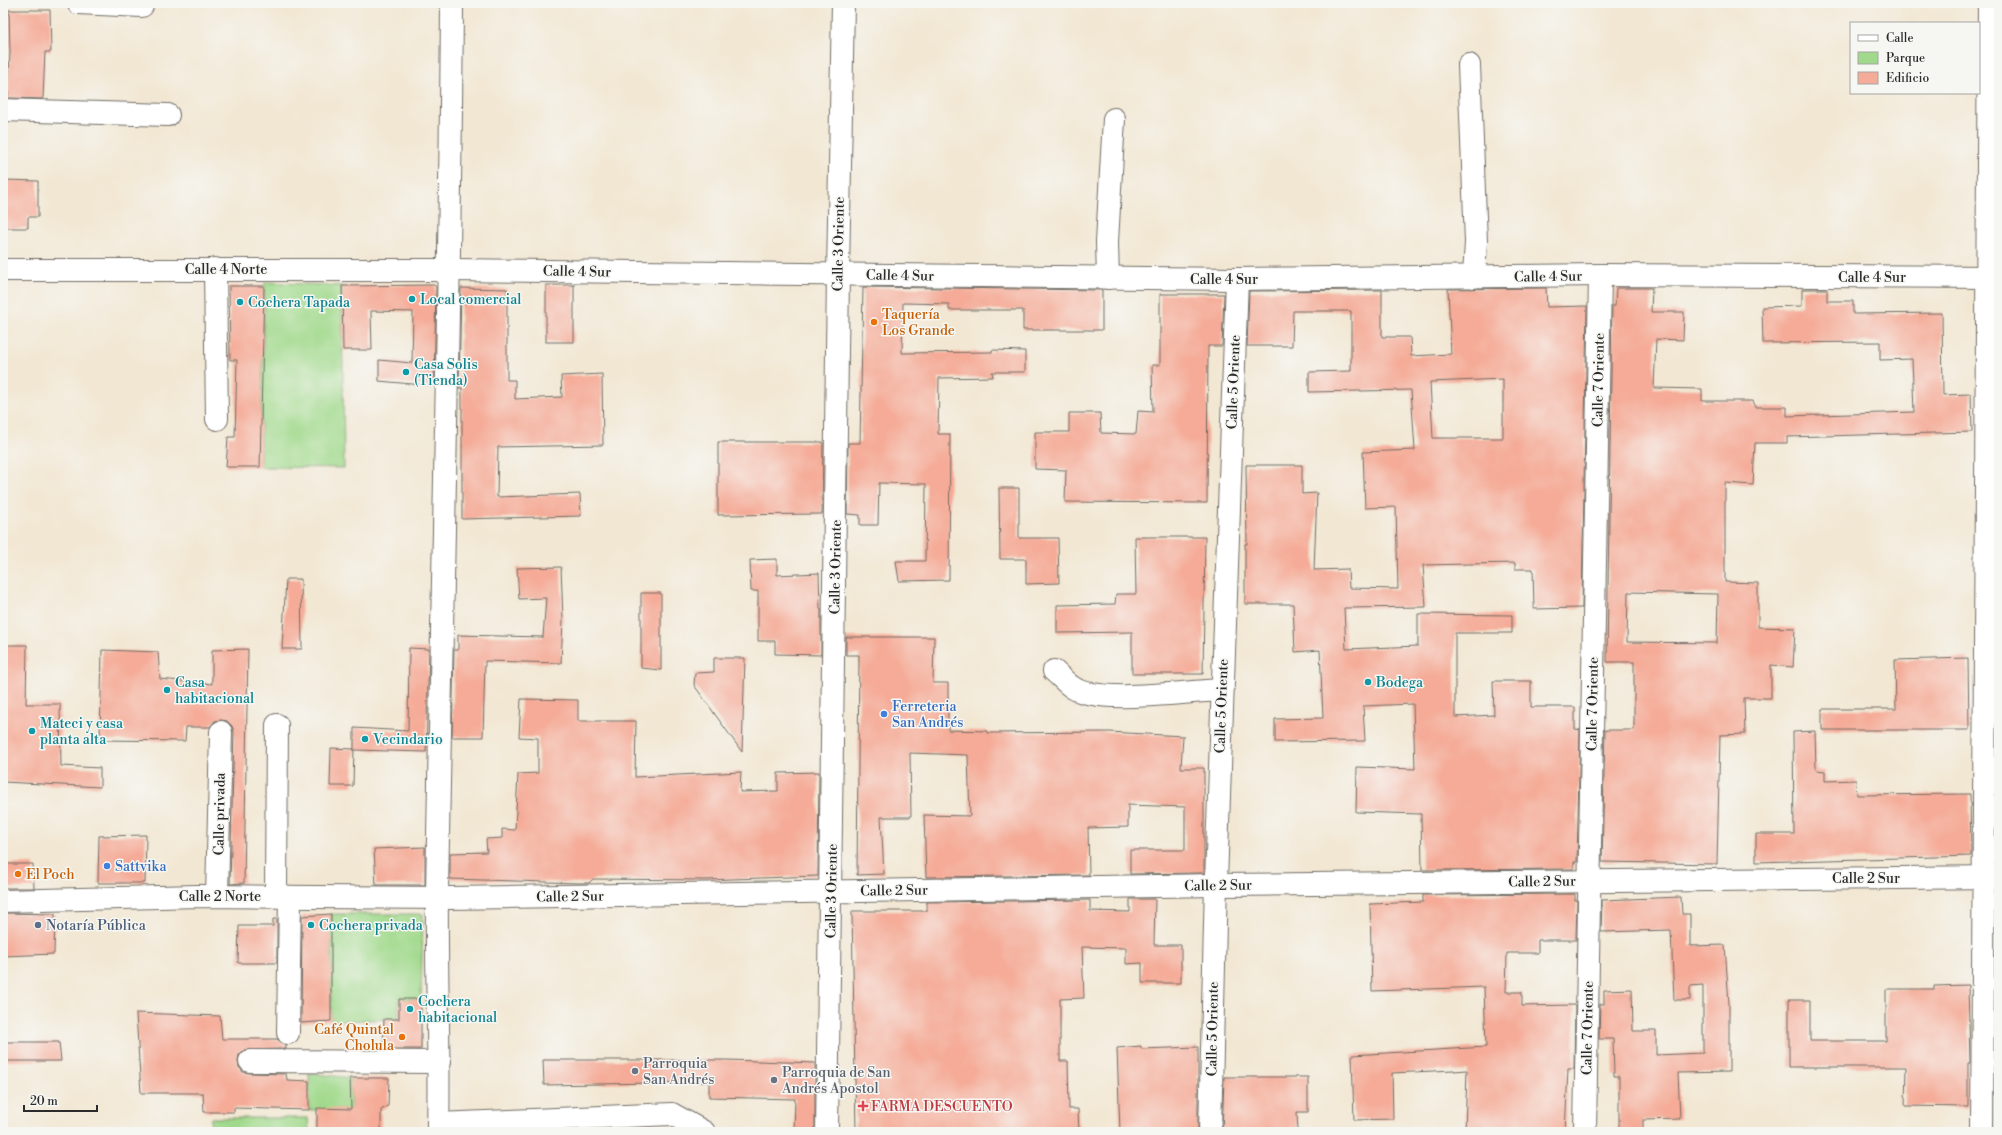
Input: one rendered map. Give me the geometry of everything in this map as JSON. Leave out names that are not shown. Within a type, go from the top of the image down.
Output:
[{"type":"street","points":[[78,3],[142,6]]},
{"type":"street","points":[[452,3],[450,270],[437,898],[440,1062],[438,1128],[672,1114],[704,1132]]},
{"type":"street","name":"Calle 3 Oriente","points":[[827,1132],[843,3]]},
{"type":"street","points":[[1982,1132],[1991,877],[1993,277],[1992,12]]},
{"type":"street","points":[[1469,65],[1476,242],[1474,277]]},
{"type":"street","points":[[3,110],[168,115]]},
{"type":"street","points":[[1108,278],[1107,242],[1114,119]]},
{"type":"street","points":[[215,269],[217,418]]},
{"type":"street","name":"Calle 4 Norte","points":[[3,270],[450,270]]},
{"type":"street","name":"Calle 4 Sur","points":[[450,270],[1237,279],[1600,275],[1993,277]]},
{"type":"street","name":"Calle 7 Oriente","points":[[1585,1132],[1600,275]]},
{"type":"street","name":"Calle 5 Oriente","points":[[1210,1132],[1222,690],[1237,279]]},
{"type":"street","points":[[1054,671],[1073,688],[1091,695],[1116,697],[1222,690]]},
{"type":"street","points":[[277,725],[288,1033]]},
{"type":"street","name":"Calle privada","points":[[217,896],[221,732]]},
{"type":"street","name":"Calle 2 Sur","points":[[437,898],[1216,885],[1991,877]]},
{"type":"street","name":"Calle 2 Norte","points":[[3,901],[217,896],[437,898]]},
{"type":"street","points":[[250,1062],[440,1062]]},
{"type":"green space","points":[[265,282],[342,286],[344,468],[260,467]]},
{"type":"green space","points":[[331,914],[423,914],[421,999],[399,999],[399,1019],[331,1021]]},
{"type":"green space","points":[[309,1073],[350,1078],[351,1109],[309,1110]]},
{"type":"green space","points":[[211,1118],[308,1118],[309,1132],[210,1132]]},
{"type":"building","points":[[9,10],[50,10],[51,52],[45,52],[43,99],[8,98],[10,52]]},
{"type":"building","points":[[4,180],[38,181],[38,217],[28,217],[28,228],[4,228]]},
{"type":"building","points":[[434,285],[436,287],[434,386],[379,381],[379,360],[412,363],[413,312],[371,311],[372,350],[343,350],[342,286]]},
{"type":"building","points":[[546,285],[574,285],[574,342],[546,342]]},
{"type":"building","points":[[229,286],[264,286],[260,467],[226,467],[228,437],[235,437],[237,360],[230,360]]},
{"type":"building","points":[[863,287],[1102,290],[1102,330],[1023,330],[1023,310],[949,310],[949,304],[903,303],[902,353],[992,352],[992,350],[1025,351],[1025,372],[992,372],[993,377],[939,378],[938,434],[950,434],[949,580],[899,581],[896,561],[925,561],[926,484],[879,483],[878,525],[860,525],[860,515],[847,514],[848,443],[860,443]]},
{"type":"building","points":[[461,288],[507,289],[507,380],[515,380],[515,399],[562,397],[561,376],[602,374],[603,445],[498,447],[497,497],[580,494],[581,516],[462,519],[462,388],[459,388]]},
{"type":"building","points":[[1546,288],[1547,307],[1587,306],[1582,608],[1534,609],[1533,569],[1515,569],[1515,563],[1423,565],[1426,607],[1344,608],[1346,649],[1418,646],[1418,614],[1512,615],[1512,633],[1455,633],[1455,717],[1494,715],[1493,681],[1531,681],[1531,707],[1575,707],[1575,729],[1580,730],[1577,862],[1574,862],[1574,869],[1422,870],[1421,814],[1356,812],[1357,767],[1415,769],[1413,704],[1363,706],[1365,741],[1275,742],[1275,719],[1323,718],[1320,650],[1295,652],[1293,604],[1245,604],[1245,544],[1247,544],[1246,465],[1302,465],[1302,494],[1317,493],[1314,570],[1348,569],[1349,588],[1398,589],[1396,507],[1365,508],[1363,452],[1415,450],[1411,390],[1309,392],[1309,372],[1351,371],[1351,311],[1293,311],[1292,346],[1247,346],[1249,291],[1382,290],[1382,337],[1410,337],[1411,356],[1451,354],[1448,289]],"holes":[[[1503,379],[1503,438],[1433,438],[1430,382]]]},
{"type":"building","points":[[1616,288],[1652,288],[1651,312],[1684,312],[1683,340],[1656,339],[1654,388],[1702,389],[1702,401],[1752,401],[1755,407],[1787,407],[1787,416],[1914,412],[1912,359],[1880,360],[1880,342],[1763,343],[1762,307],[1802,306],[1802,289],[1827,289],[1827,301],[1853,301],[1853,314],[1942,313],[1943,395],[1971,394],[1972,432],[1787,437],[1787,443],[1755,443],[1753,485],[1725,483],[1725,582],[1758,583],[1758,627],[1795,628],[1793,667],[1771,665],[1771,698],[1744,698],[1745,734],[1720,735],[1717,864],[1602,862],[1605,730],[1634,730],[1634,662],[1607,662],[1612,306],[1615,306]],"holes":[[[1628,592],[1718,594],[1717,643],[1627,642]]]},
{"type":"building","points":[[1160,294],[1224,294],[1222,346],[1208,346],[1207,503],[1065,502],[1066,470],[1035,469],[1035,432],[1069,432],[1069,413],[1100,413],[1101,433],[1136,434],[1138,411],[1153,412],[1152,365],[1160,365]]},
{"type":"building","points":[[718,442],[823,442],[822,514],[718,515]]},
{"type":"building","points":[[999,488],[1019,488],[1019,538],[1058,538],[1059,583],[1026,584],[1026,559],[1000,559]]},
{"type":"building","points":[[1135,537],[1205,537],[1203,674],[1132,674],[1132,632],[1057,633],[1057,605],[1115,604],[1116,594],[1136,594]]},
{"type":"building","points":[[777,559],[777,575],[819,573],[821,655],[775,654],[775,641],[758,641],[758,591],[751,591],[750,560]]},
{"type":"building","points":[[561,567],[563,619],[561,663],[485,661],[483,737],[452,737],[454,650],[458,650],[458,635],[543,637],[546,598],[519,599],[517,568]]},
{"type":"building","points":[[286,579],[301,579],[302,649],[282,649]]},
{"type":"building","points":[[641,593],[661,593],[661,670],[641,668]]},
{"type":"building","points":[[846,637],[934,637],[933,683],[948,683],[948,730],[987,731],[987,733],[1109,732],[1183,736],[1181,768],[1204,768],[1204,873],[1130,874],[1130,850],[1185,850],[1185,807],[1128,805],[1128,827],[1088,828],[1089,875],[926,877],[924,815],[970,816],[968,755],[910,753],[911,817],[881,817],[884,874],[857,875],[859,655],[846,655]]},
{"type":"building","points":[[3,645],[27,645],[26,704],[60,704],[61,766],[100,768],[100,787],[3,782]]},
{"type":"building","points":[[409,648],[429,649],[426,752],[354,750],[354,728],[408,731]]},
{"type":"building","points":[[248,649],[244,883],[230,884],[234,732],[232,726],[227,721],[221,720],[215,721],[210,727],[186,727],[185,741],[100,740],[102,650],[158,652],[160,679],[212,684],[212,650]]},
{"type":"building","points":[[714,658],[745,658],[742,752],[694,685],[695,673],[714,672]]},
{"type":"building","points":[[1968,658],[1969,730],[1822,730],[1822,709],[1896,709],[1895,660]]},
{"type":"building","points":[[521,699],[578,700],[578,721],[636,721],[635,777],[741,772],[740,792],[778,791],[778,773],[819,772],[818,876],[705,880],[593,879],[589,883],[450,879],[450,853],[487,852],[486,839],[502,838],[502,829],[515,830],[518,774],[538,773],[538,738],[519,737]]},
{"type":"building","points":[[1815,731],[1816,770],[1825,771],[1825,781],[1856,780],[1857,795],[1970,794],[1971,856],[1756,862],[1756,834],[1794,834],[1793,732]]},
{"type":"building","points":[[331,748],[354,749],[353,786],[330,786]]},
{"type":"building","points":[[146,835],[145,883],[98,883],[99,836]]},
{"type":"building","points":[[425,847],[425,885],[376,885],[374,849]]},
{"type":"building","name":"El Poch","points":[[3,864],[33,864],[34,888],[3,888]]},
{"type":"building","points":[[1575,894],[1575,900],[1577,900],[1576,940],[1538,940],[1538,953],[1507,953],[1506,992],[1522,992],[1522,1006],[1575,1005],[1574,1069],[1568,1069],[1565,1132],[1465,1132],[1467,1070],[1392,1073],[1393,1119],[1354,1120],[1352,1055],[1486,1047],[1484,987],[1372,991],[1370,904],[1423,902],[1423,895]]},
{"type":"building","points":[[1681,897],[1682,914],[1690,914],[1690,946],[1725,945],[1729,1004],[1729,1072],[1678,1073],[1680,1119],[1643,1120],[1643,1132],[1619,1132],[1619,1076],[1614,1076],[1613,1039],[1599,1039],[1600,1004],[1604,1004],[1604,990],[1632,989],[1633,1031],[1656,1031],[1656,1055],[1703,1053],[1703,985],[1690,986],[1690,1000],[1674,1000],[1671,930],[1601,932],[1602,900]]},
{"type":"building","points":[[1130,899],[1155,899],[1154,945],[1181,945],[1181,983],[1142,983],[1142,963],[1126,964],[1126,948],[1082,947],[1084,998],[1060,999],[1060,1061],[1068,1061],[1069,1109],[1078,1109],[1079,1132],[856,1132],[852,911],[927,911],[927,902],[1090,900],[1090,911],[1130,912]]},
{"type":"building","points":[[3,913],[55,914],[54,954],[3,956]]},
{"type":"building","points":[[331,914],[331,1021],[301,1023],[302,916]]},
{"type":"building","points":[[273,919],[277,919],[277,963],[238,963],[239,926],[273,926]]},
{"type":"building","points":[[1968,985],[1970,1063],[1968,1063],[1968,1107],[1905,1106],[1906,1067],[1789,1067],[1789,1000],[1810,1000],[1810,1041],[1886,1041],[1886,989],[1934,989],[1934,986]]},
{"type":"building","name":"Café Quintal Cholula","points":[[399,999],[421,999],[421,1049],[383,1049],[384,1019],[399,1019]]},
{"type":"building","points":[[136,1013],[220,1016],[222,1039],[277,1039],[286,1045],[286,1049],[244,1050],[239,1055],[239,1067],[243,1072],[286,1074],[287,1080],[309,1081],[309,1110],[234,1108],[234,1112],[204,1112],[203,1093],[141,1093]]},
{"type":"building","points":[[3,1042],[59,1042],[61,1061],[3,1061]]},
{"type":"building","points":[[1141,1046],[1141,1049],[1198,1047],[1198,1132],[1120,1132],[1117,1048]]},
{"type":"building","points":[[543,1060],[727,1060],[815,1063],[815,1132],[794,1132],[795,1099],[709,1097],[709,1082],[544,1085]]},
{"type":"building","points":[[1224,1077],[1308,1077],[1308,1112],[1297,1112],[1298,1132],[1222,1132]]},
{"type":"building","points":[[350,1078],[389,1078],[388,1106],[381,1110],[381,1132],[317,1132],[317,1108],[351,1109]]},
{"type":"place","name":"Local comercial","points":[[412,299]]},
{"type":"place","name":"Cochera Tapada","points":[[240,302]]},
{"type":"place","name":"Taquería Los Grande","points":[[874,322]]},
{"type":"place","name":"Casa Solis (Tienda)","points":[[406,372]]},
{"type":"place","name":"Bodega","points":[[1368,682]]},
{"type":"place","name":"Casa habitacional","points":[[167,690]]},
{"type":"place","name":"Ferreteria San Andrés","points":[[884,714]]},
{"type":"place","name":"Mateci y casa planta alta","points":[[32,731]]},
{"type":"place","name":"Vecindario","points":[[365,739]]},
{"type":"place","name":"Sattvika","points":[[107,866]]},
{"type":"place","name":"El Poch","points":[[18,874]]},
{"type":"place","name":"Notaría Pública","points":[[38,925]]},
{"type":"place","name":"Cochera privada","points":[[311,925]]},
{"type":"place","name":"Cochera habitacional","points":[[410,1009]]},
{"type":"place","name":"Café Quintal Cholula","points":[[402,1037]]},
{"type":"place","name":"Parroquia San Andrés","points":[[635,1071]]},
{"type":"place","name":"Parroquia de San Andrés Apostol","points":[[774,1080]]},
{"type":"place","name":"FARMA DESCUENTO","points":[[863,1106]]}]
